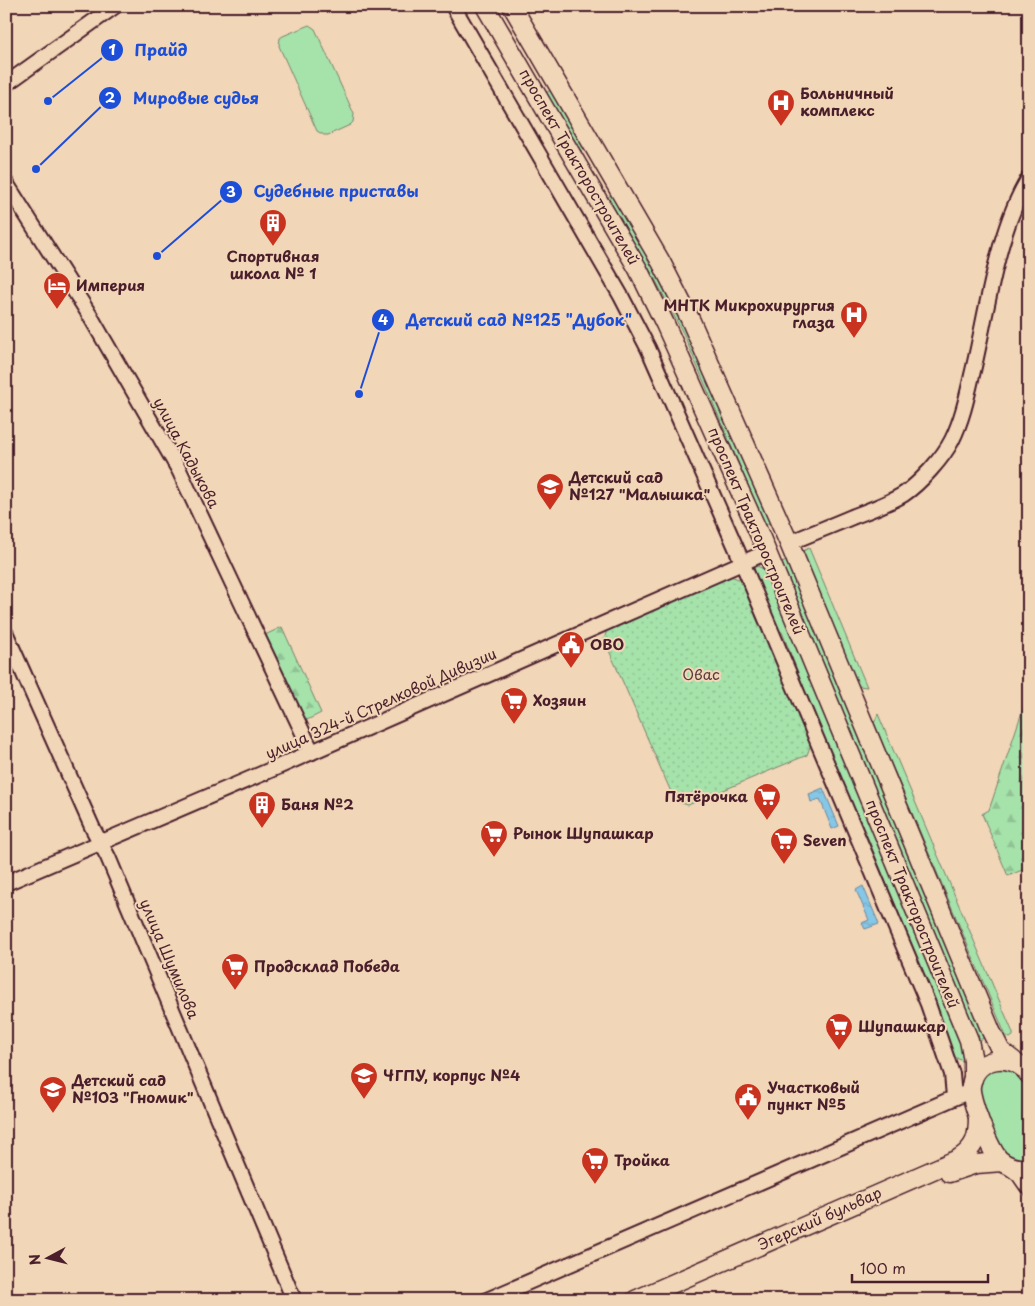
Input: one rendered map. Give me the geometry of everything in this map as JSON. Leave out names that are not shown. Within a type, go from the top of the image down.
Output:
[{"type":"main road","name":"проспект Тракторостроителей","points":[[485,6],[638,269],[665,324],[767,552],[969,1040],[973,1062],[966,1089],[994,1154],[1014,1166],[1029,1186]]},
{"type":"main road","name":"проспект Тракторостроителей","points":[[512,6],[661,262],[690,319],[788,542],[991,1031],[1002,1050],[1014,1062],[1024,1068],[1029,1075]]},
{"type":"main road","points":[[527,79],[547,67]]},
{"type":"main road","points":[[592,190],[612,178]]},
{"type":"main road","points":[[767,552],[788,542]]},
{"type":"main road","points":[[966,1089],[980,1068],[991,1062],[1005,1060],[1014,1062]]},
{"type":"main road","name":"Эгерский бульвар","points":[[660,1300],[775,1243],[958,1159],[966,1154],[975,1143],[978,1136],[978,1117]]},
{"type":"main road","name":"Эгерский бульвар","points":[[635,1300],[960,1168],[976,1164],[1014,1166]]},
{"type":"street","points":[[6,84],[115,6]]},
{"type":"street","points":[[453,6],[621,296],[648,348],[742,562],[933,1017],[952,1074],[966,1089],[486,1300]]},
{"type":"street","points":[[788,542],[886,504],[906,493],[938,460],[951,442],[962,414],[970,384],[991,288],[1008,226],[1029,178]]},
{"type":"street","name":"улица Кадыкова","points":[[6,183],[89,314],[179,470],[312,752]]},
{"type":"street","name":"улица 324-й Стрелковой Дивизии","points":[[6,884],[767,552]]},
{"type":"street","name":"улица Шумилова","points":[[6,634],[150,954],[294,1300]]},
{"type":"green space","points":[[309,25],[315,29],[354,114],[353,122],[350,125],[328,135],[317,131],[279,46],[280,38]]},
{"type":"green space","points":[[552,89],[587,148],[581,151],[546,93]]},
{"type":"green space","points":[[613,194],[662,278],[719,400],[770,523],[765,525],[684,335],[656,281],[608,197]]},
{"type":"green space","points":[[809,548],[867,687],[858,686],[803,551]]},
{"type":"green space","points":[[786,561],[987,1037],[979,1040],[782,563]]},
{"type":"green space","points":[[757,566],[764,569],[963,1047],[964,1062],[951,1055],[930,1002],[933,997],[865,831],[858,830],[782,632],[776,630],[751,570]]},
{"type":"green space","name":"Овас","points":[[731,576],[743,581],[811,744],[807,755],[688,805],[675,801],[604,639],[607,630]]},
{"type":"green space","points":[[282,627],[321,713],[305,721],[265,635]]},
{"type":"green space","points":[[1029,691],[1029,867],[1008,876],[982,814],[989,810]]},
{"type":"green space","points":[[878,714],[1013,1033],[1013,1036],[1010,1038],[1006,1036],[874,723]]},
{"type":"green space","points":[[1011,1066],[1025,1078],[1029,1086],[1029,1162],[1022,1163],[999,1151],[976,1094],[977,1082],[989,1069]]},
{"type":"water","points":[[823,788],[839,826],[832,829],[820,799],[811,802],[809,794]]},
{"type":"water","points":[[863,886],[879,924],[865,929],[862,923],[869,920],[856,890]]},
{"type":"place","name":"Прайд","points":[[48,101]]},
{"type":"place","name":"Больничный комплекс","points":[[781,127]]},
{"type":"place","name":"Мировые судья","points":[[36,169]]},
{"type":"place","name":"Спортивная школа № 1","points":[[273,247]]},
{"type":"place","name":"Судебные приставы","points":[[157,256]]},
{"type":"place","name":"Империя","points":[[57,310]]},
{"type":"place","name":"МНТК Микрохирургия глаза","points":[[854,339]]},
{"type":"place","name":"Детский сад №125 \"Дубок\"","points":[[359,394]]},
{"type":"place","name":"Детский сад №127 \"Малышка\"","points":[[550,511]]},
{"type":"place","name":"ОВО","points":[[571,669]]},
{"type":"place","name":"Хозяин","points":[[514,725]]},
{"type":"place","name":"Пятёрочка","points":[[767,821]]},
{"type":"place","name":"Баня №2","points":[[262,829]]},
{"type":"place","name":"Рынок Шупашкар","points":[[494,858]]},
{"type":"place","name":"Seven","points":[[784,865]]},
{"type":"place","name":"Продсклад Победа","points":[[235,991]]},
{"type":"place","name":"Шупашкар","points":[[839,1051]]},
{"type":"place","name":"ЧГПУ, корпус №4","points":[[364,1100]]},
{"type":"place","name":"Детский сад №103 \"Гномик\"","points":[[53,1114]]},
{"type":"place","name":"Участковый пункт №5","points":[[748,1121]]},
{"type":"place","name":"Тройка","points":[[595,1185]]}]
